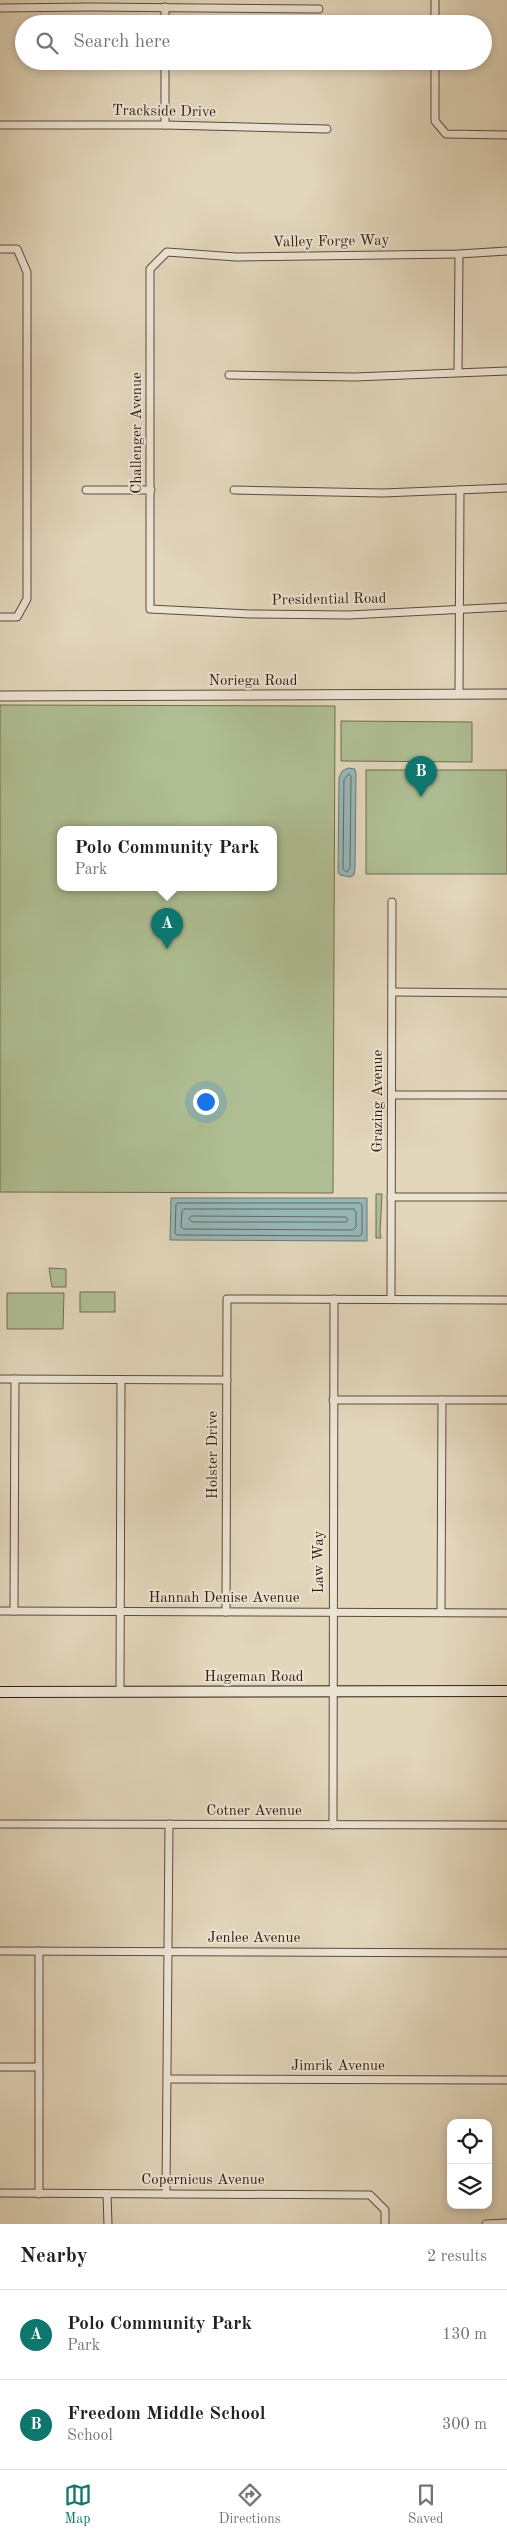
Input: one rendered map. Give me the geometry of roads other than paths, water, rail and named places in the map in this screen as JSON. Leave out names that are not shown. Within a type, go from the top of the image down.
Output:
[{"type":"main road","name":"Hageman Road","points":[[0,1692],[507,1691]]},
{"type":"street","points":[[435,0],[435,15]]},
{"type":"street","points":[[0,8],[91,3],[165,7],[319,9]]},
{"type":"street","points":[[165,7],[165,15]]},
{"type":"street","points":[[165,70],[165,125]]},
{"type":"street","points":[[435,70],[435,120],[446,134],[507,135]]},
{"type":"street","name":"Trackside Drive","points":[[0,125],[165,125],[327,129]]},
{"type":"street","points":[[0,249],[17,250],[27,272],[27,599],[17,617],[0,617]]},
{"type":"street","name":"Valley Forge Way","points":[[159,260],[166,252],[236,257],[459,254],[507,251]]},
{"type":"street","points":[[458,371],[459,254]]},
{"type":"street","name":"Challenger Avenue","points":[[150,609],[150,269],[159,260]]},
{"type":"street","points":[[229,375],[355,376],[507,370]]},
{"type":"street","points":[[234,490],[316,494],[507,488]]},
{"type":"street","points":[[86,490],[151,490]]},
{"type":"street","points":[[459,694],[460,490]]},
{"type":"street","name":"Presidential Road","points":[[150,609],[283,615],[349,615],[507,607]]},
{"type":"street","name":"Noriega Road","points":[[0,696],[507,694]]},
{"type":"street","name":"Grazing Avenue","points":[[391,1299],[392,902]]},
{"type":"street","points":[[392,992],[507,993]]},
{"type":"street","points":[[392,1095],[507,1095]]},
{"type":"street","points":[[391,1197],[507,1197]]},
{"type":"street","name":"Holster Drive","points":[[226,1612],[227,1299],[334,1299]]},
{"type":"street","points":[[334,1299],[507,1300]]},
{"type":"street","name":"Law Way","points":[[333,1825],[334,1299]]},
{"type":"street","points":[[0,1379],[227,1380]]},
{"type":"street","points":[[14,1611],[15,1380]]},
{"type":"street","points":[[120,1692],[121,1380]]},
{"type":"street","points":[[333,1400],[507,1400]]},
{"type":"street","points":[[441,1612],[442,1400]]},
{"type":"street","name":"Hannah Denise Avenue","points":[[0,1611],[507,1613]]},
{"type":"street","name":"Cotner Avenue","points":[[0,1824],[507,1825]]},
{"type":"street","points":[[166,2194],[169,1824]]},
{"type":"street","name":"Jenlee Avenue","points":[[0,1951],[507,1953]]},
{"type":"street","points":[[39,1951],[39,2194]]},
{"type":"street","points":[[0,2067],[38,2067]]},
{"type":"street","name":"Jimrik Avenue","points":[[168,2079],[507,2080]]},
{"type":"street","name":"Copernicus Avenue","points":[[0,2193],[370,2195],[385,2210],[385,2224]]},
{"type":"street","points":[[108,2194],[108,2224]]},
{"type":"street","points":[[486,2223],[507,2223]]},
{"type":"water","points":[[348,768],[355,769],[356,774],[355,868],[354,875],[350,877],[340,875],[338,872],[339,778],[342,771]]},
{"type":"water","points":[[171,1198],[367,1198],[367,1241],[170,1240]]},
{"type":"place","name":"Freedom Middle School","points":[[421,797]]},
{"type":"place","name":"Polo Community Park","points":[[167,949]]}]
